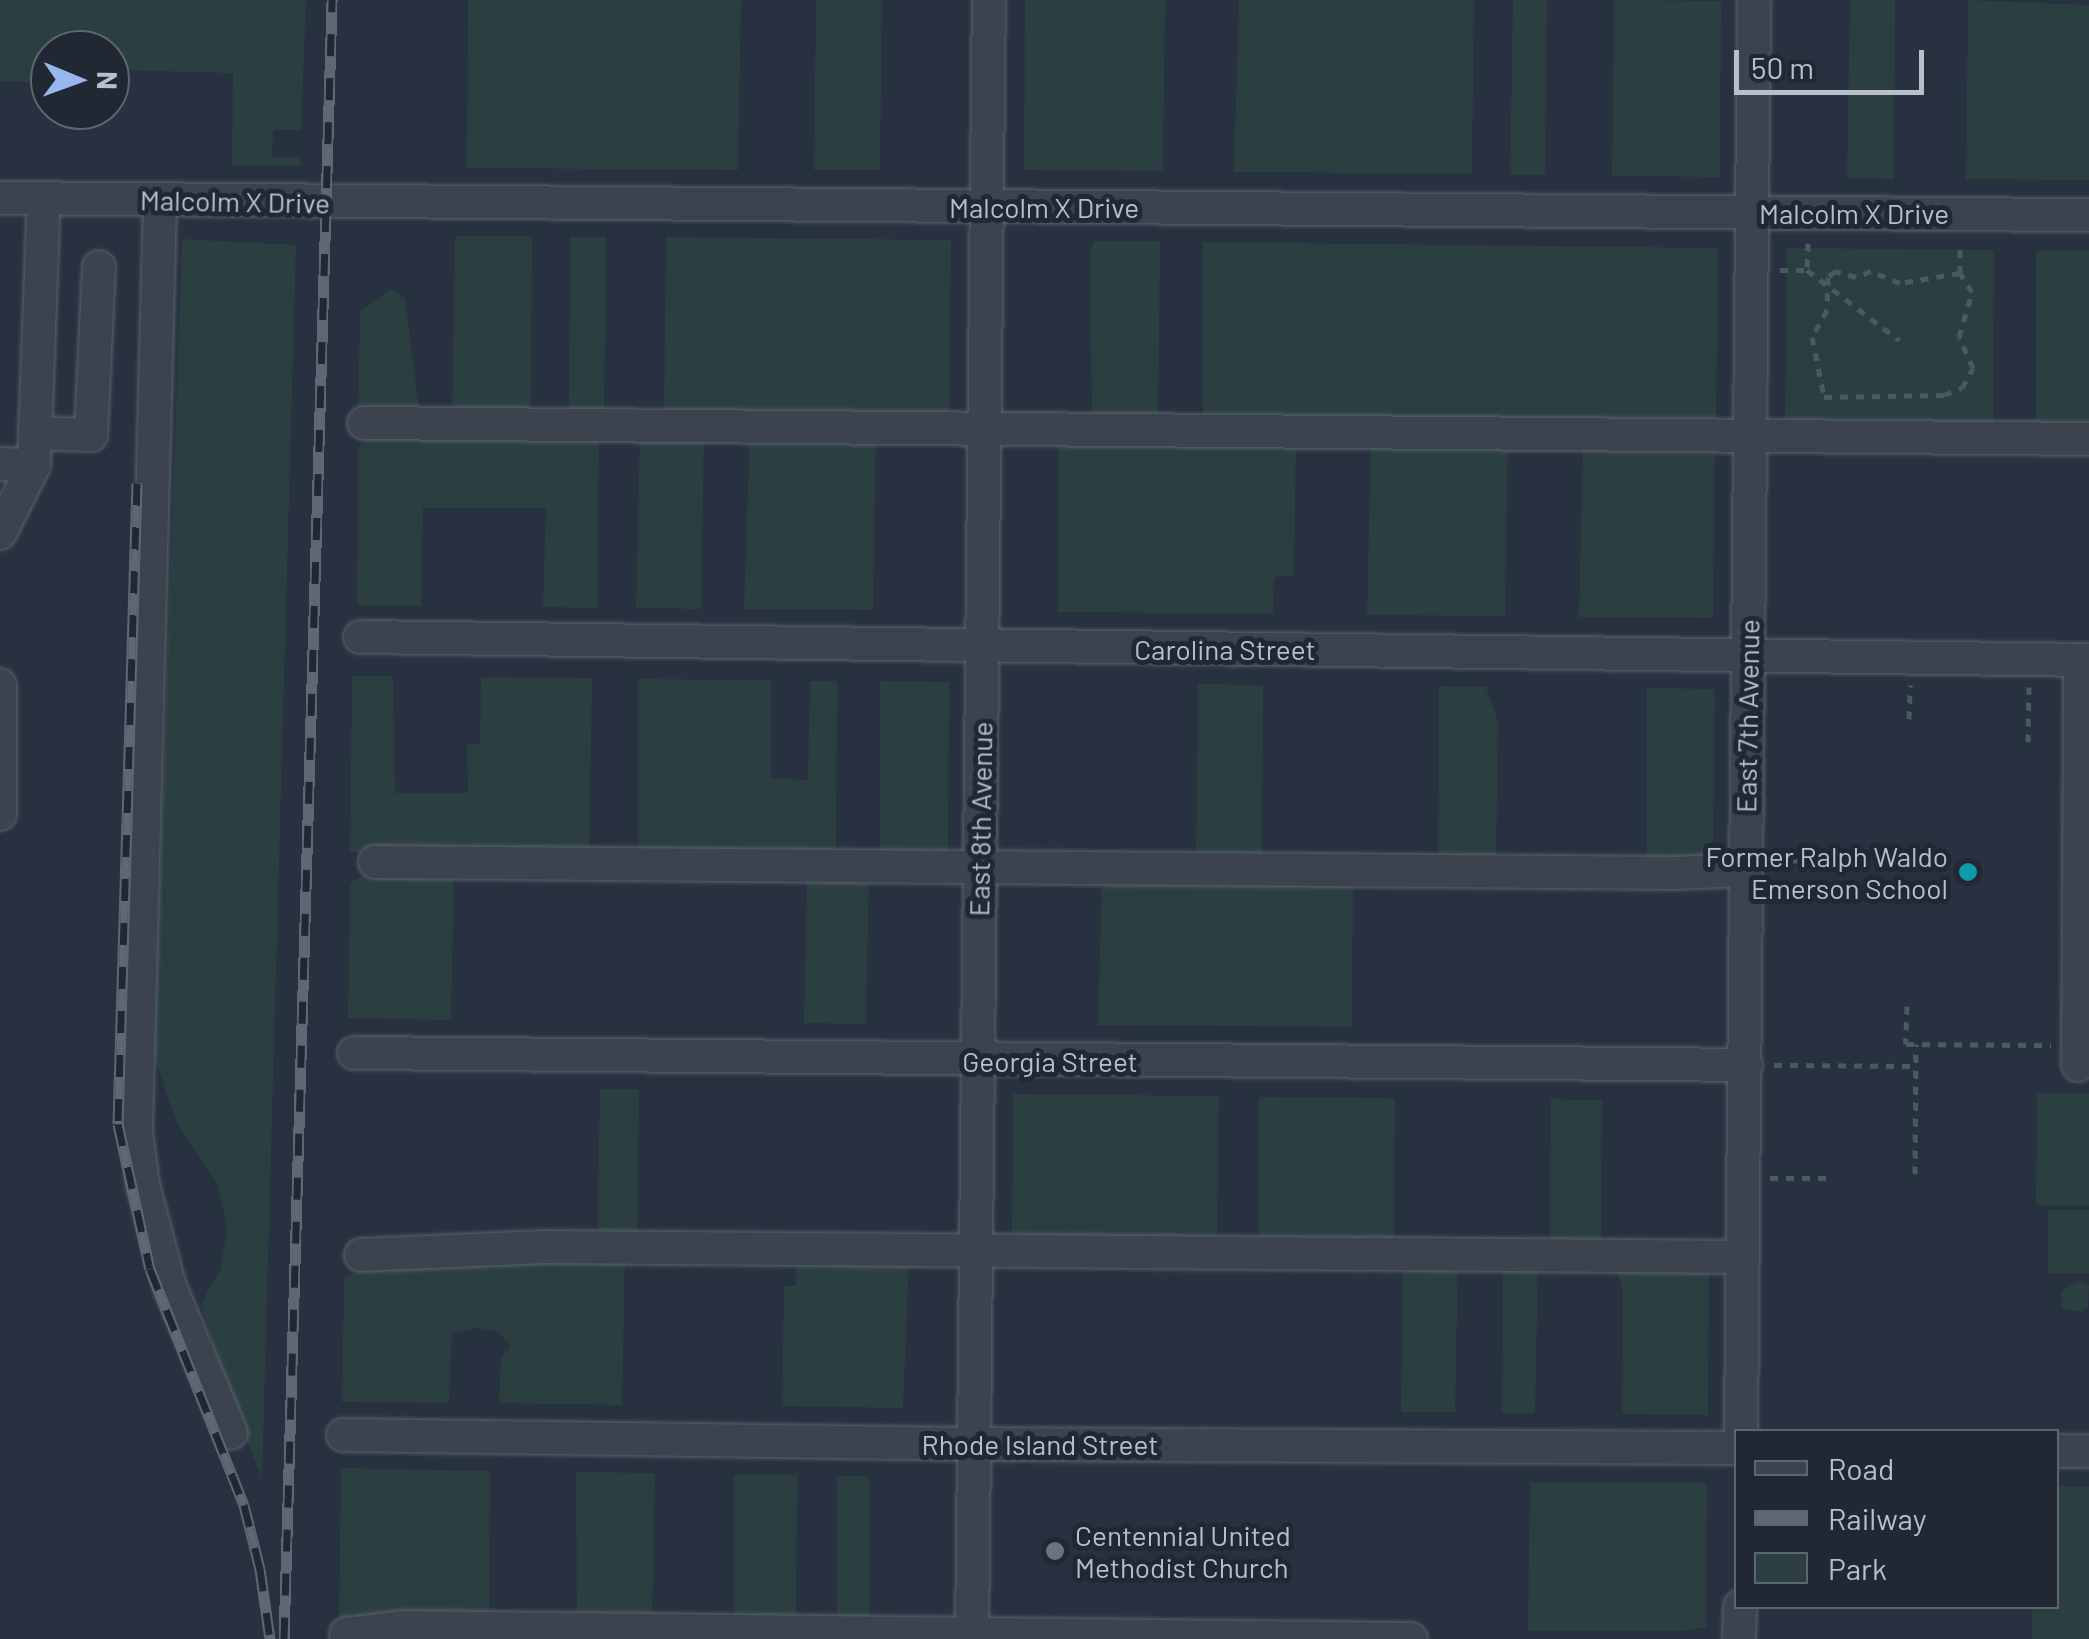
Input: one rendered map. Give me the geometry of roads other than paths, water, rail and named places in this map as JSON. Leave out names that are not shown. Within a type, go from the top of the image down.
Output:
[{"type":"street","name":"East 8th Avenue","points":[[972,1638],[989,0]]},
{"type":"street","name":"East 7th Avenue","points":[[1741,1429],[1744,1258],[1757,1065],[1746,870],[1754,0]]},
{"type":"street","name":"Malcolm X Drive","points":[[0,198],[2089,215]]},
{"type":"street","points":[[0,533],[34,449],[44,198]]},
{"type":"street","points":[[160,201],[136,1132],[143,1185],[170,1287],[230,1433]]},
{"type":"street","points":[[0,464],[34,449],[92,435],[98,267]]},
{"type":"street","points":[[364,423],[2089,439]]},
{"type":"street","name":"Carolina Street","points":[[360,637],[982,648],[1748,652],[2085,660]]},
{"type":"street","points":[[2078,1055],[2085,660]]},
{"type":"street","points":[[0,686],[0,814]]},
{"type":"street","points":[[375,862],[979,869],[1746,870]]},
{"type":"street","name":"Georgia Street","points":[[354,1053],[1757,1065]]},
{"type":"street","points":[[361,1254],[544,1247],[1744,1258]]},
{"type":"street","name":"Rhode Island Street","points":[[343,1435],[974,1444],[1734,1448]]},
{"type":"street","points":[[2059,1450],[2089,1451]]},
{"type":"street","points":[[1739,1639],[1740,1609]]},
{"type":"street","points":[[346,1634],[403,1627],[972,1638],[1411,1639]]},
{"type":"railway","points":[[284,1639],[332,0]]},
{"type":"railway","points":[[137,483],[118,1124],[150,1269],[244,1505],[260,1569],[270,1639]]},
{"type":"place","name":"Former Ralph Waldo Emerson School","points":[[1968,872]]},
{"type":"place","name":"Centennial United Methodist Church","points":[[1055,1551]]}]
